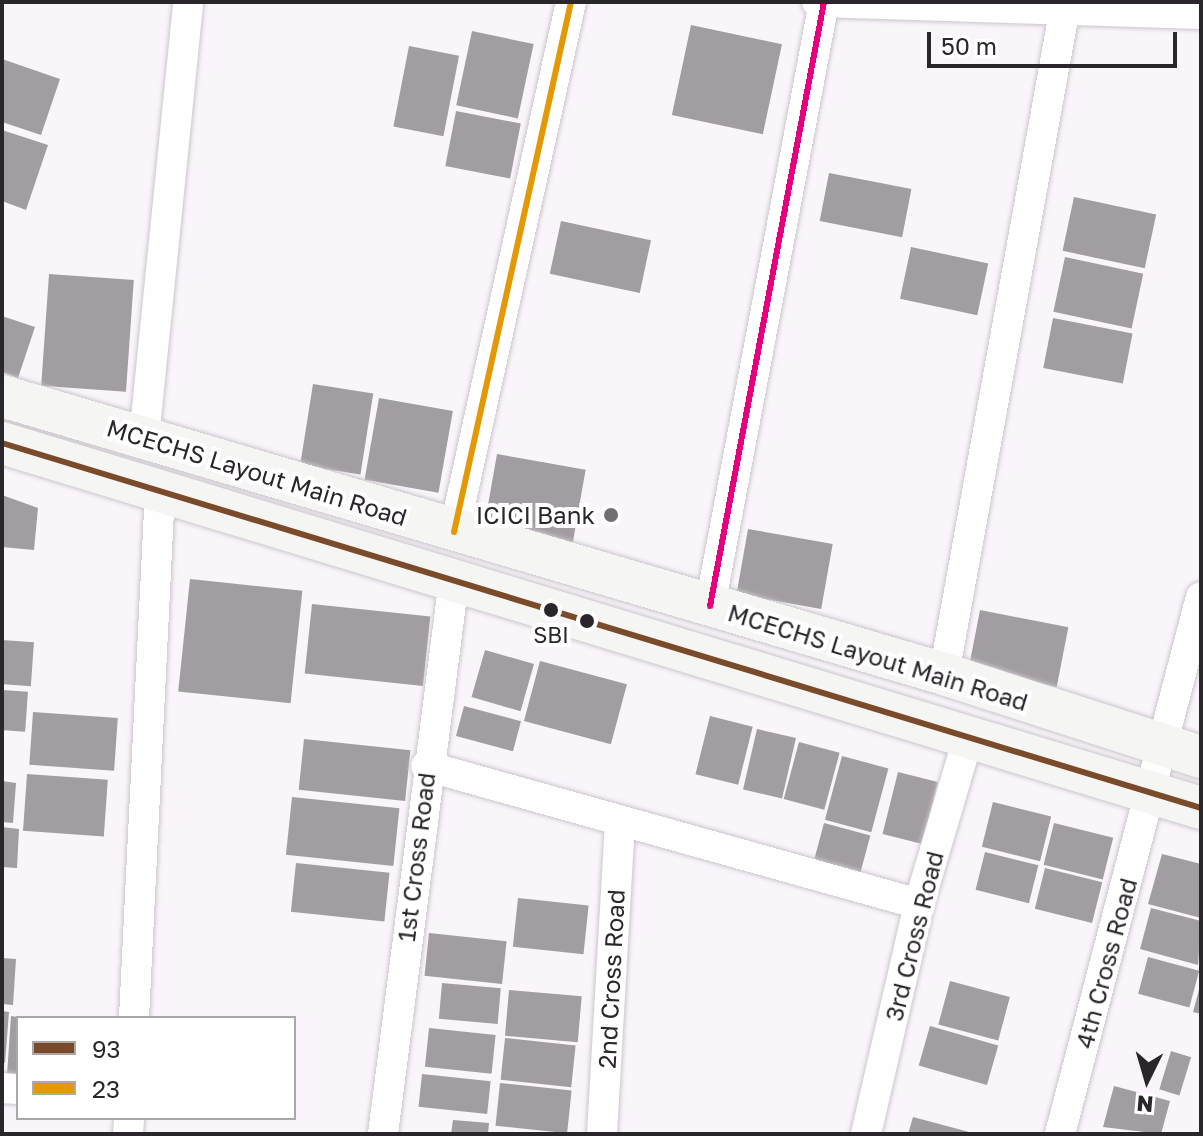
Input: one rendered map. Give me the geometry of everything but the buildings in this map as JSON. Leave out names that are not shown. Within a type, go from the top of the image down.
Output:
[{"type":"main road","name":"MCECHS Layout Main Road","points":[[2,396],[454,532],[944,674],[1183,752]]},
{"type":"main road","name":"MCECHS Layout Main Road","points":[[2,443],[1201,808]]},
{"type":"street","points":[[144,438],[188,2]]},
{"type":"street","points":[[454,532],[571,2]]},
{"type":"street","points":[[817,2],[1064,6],[1201,14]]},
{"type":"street","points":[[710,606],[824,2]]},
{"type":"street","points":[[944,674],[1064,6]]},
{"type":"street","points":[[134,1016],[160,491]]},
{"type":"street","name":"1st Cross Road","points":[[383,1134],[426,766],[454,580]]},
{"type":"street","name":"4th Cross Road","points":[[1060,1134],[1153,792],[1183,752],[1201,597]]},
{"type":"street","name":"3rd Cross Road","points":[[866,1134],[919,904],[968,739]]},
{"type":"street","points":[[426,766],[620,824],[919,904]]},
{"type":"street","name":"2nd Cross Road","points":[[602,1134],[620,824]]},
{"type":"transit line","name":"23","points":[[454,532],[571,2]]},
{"type":"transit line","points":[[710,606],[824,2]]},
{"type":"transit line","name":"93","points":[[2,443],[1201,808]]},
{"type":"place","name":"ICICI Bank","points":[[611,515]]},
{"type":"place","name":"SBI","points":[[551,610]]}]
